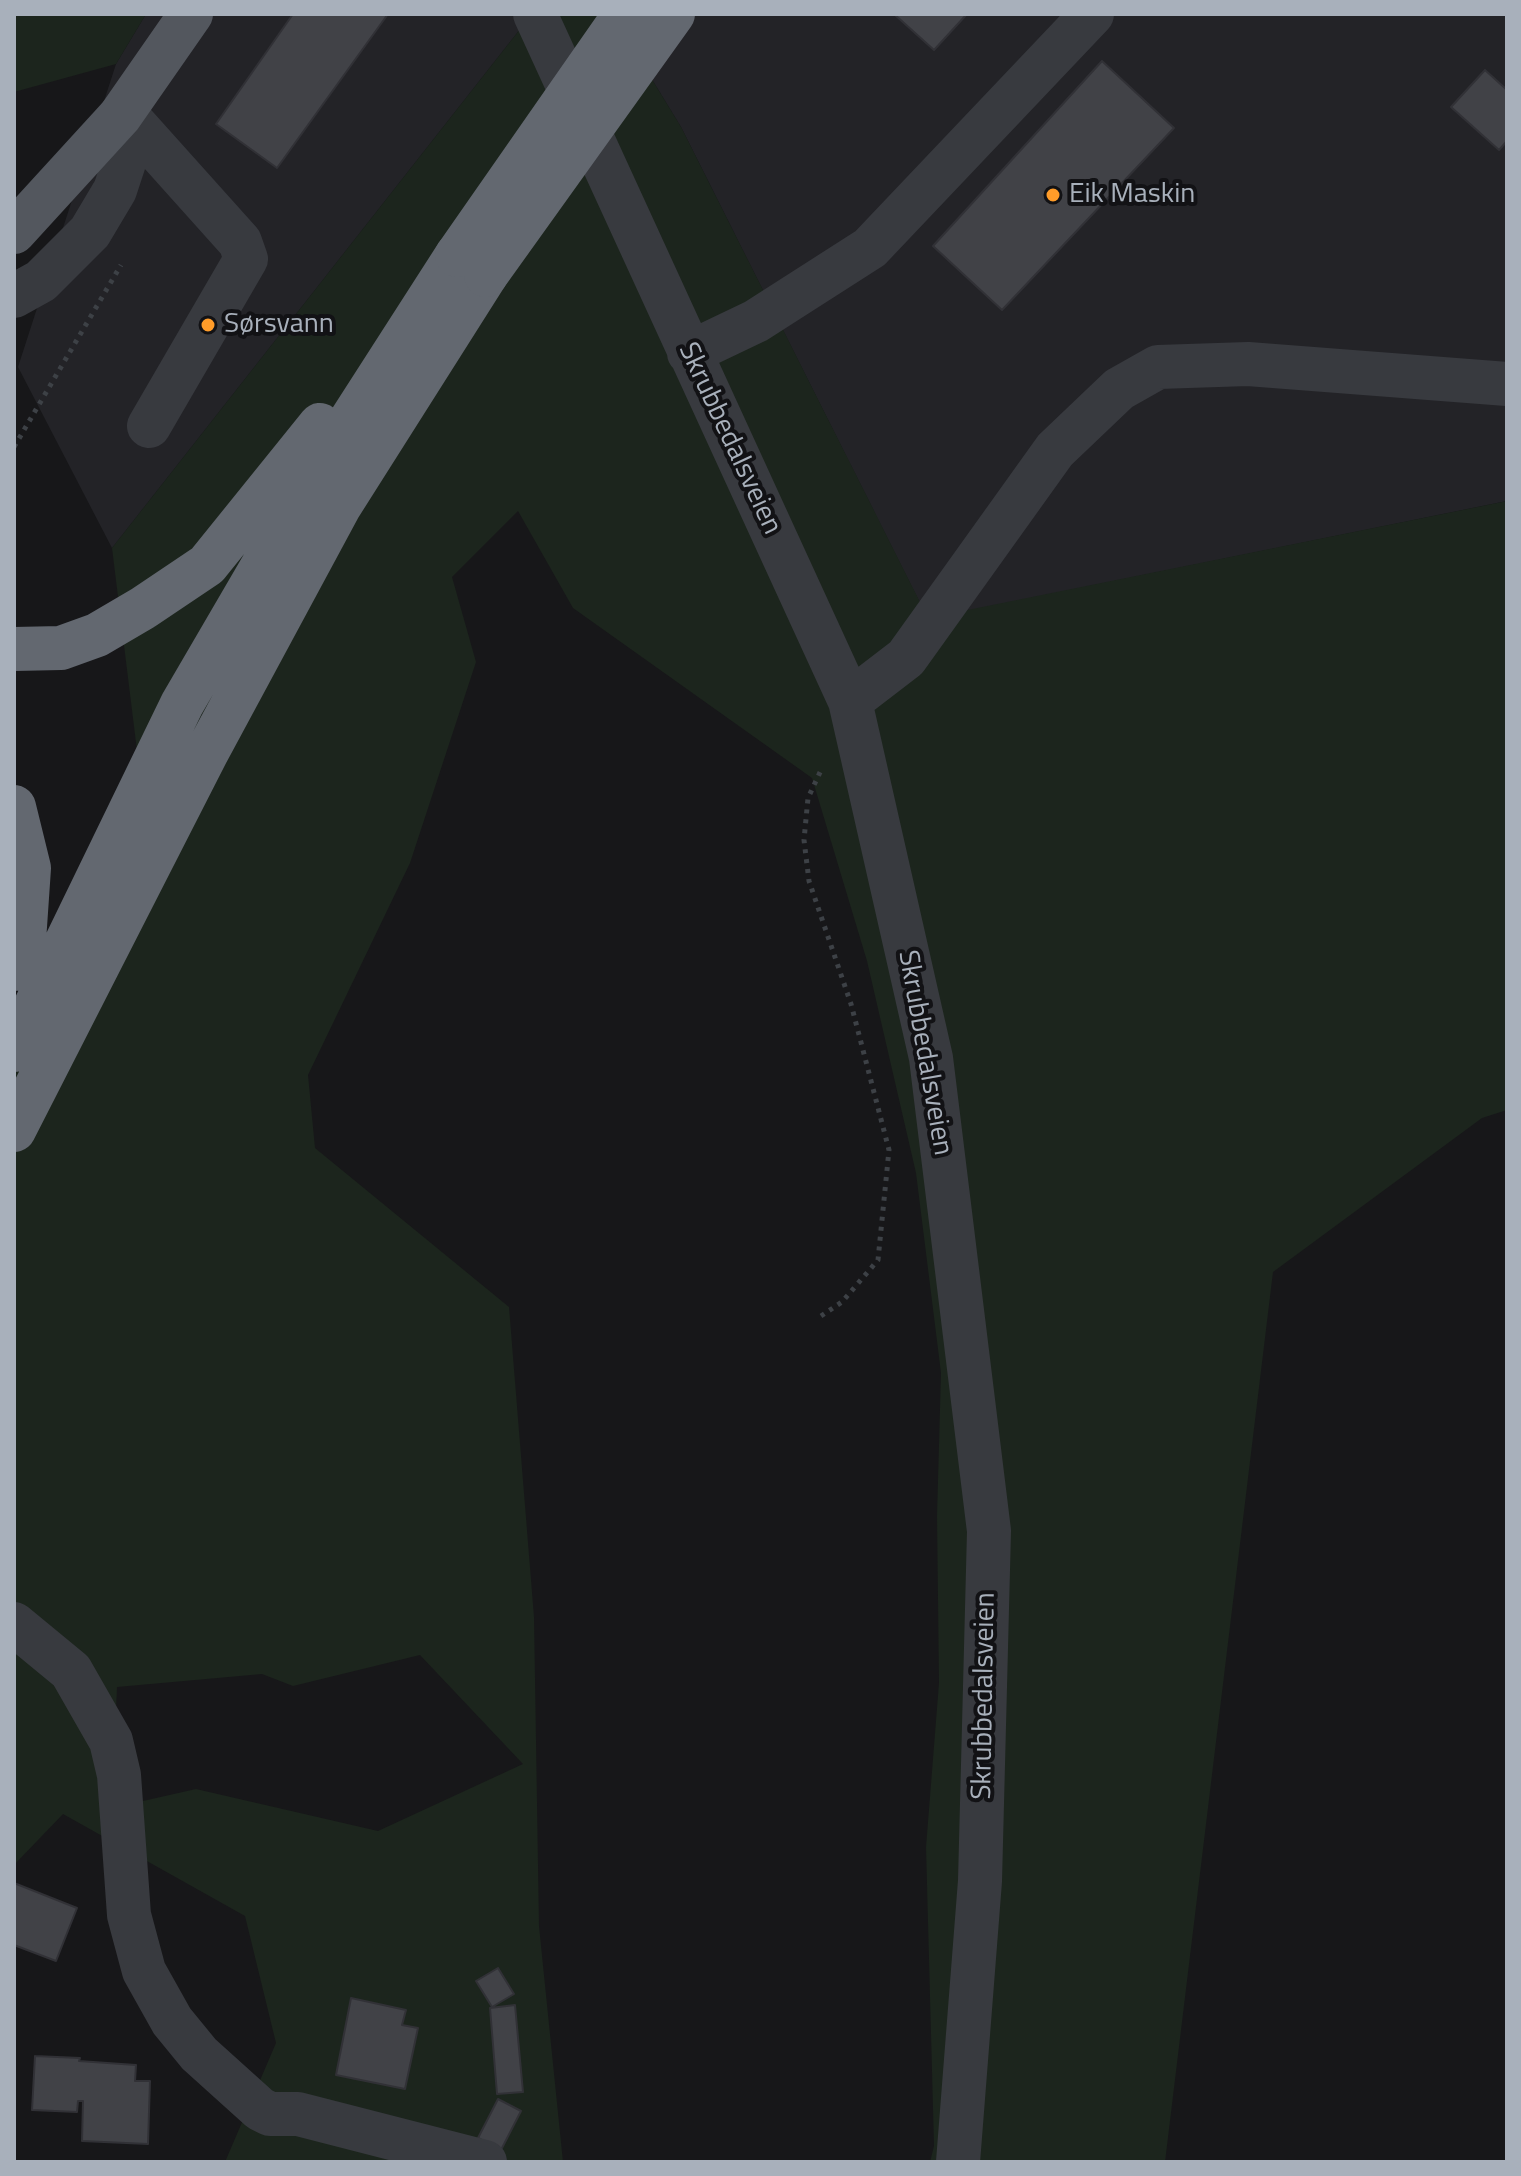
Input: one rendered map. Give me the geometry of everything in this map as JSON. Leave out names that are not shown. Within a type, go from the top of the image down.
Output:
[{"type":"highway","points":[[14,1130],[207,752],[339,507],[472,265],[625,14]]},
{"type":"highway","points":[[14,1050],[182,704],[315,476],[472,265],[673,14]]},
{"type":"highway","points":[[14,649],[61,648],[97,635],[207,565],[472,265]]},
{"type":"highway","points":[[14,807],[29,868],[24,941],[14,969]]},
{"type":"main road","points":[[14,232],[128,121],[191,14]]},
{"type":"street","name":"Skrubbedalsveien","points":[[535,14],[850,701],[931,1058],[989,1531],[980,1881],[958,2162]]},
{"type":"street","points":[[689,353],[756,321],[870,248],[1092,14]]},
{"type":"street","points":[[14,296],[41,281],[90,232],[115,190],[128,121]]},
{"type":"street","points":[[128,121],[240,242],[246,259],[149,426]]},
{"type":"street","points":[[850,701],[906,658],[1055,450],[1119,389],[1158,367],[1248,364],[1507,384]]},
{"type":"street","points":[[14,1624],[71,1671],[111,1741],[119,1775],[129,1915],[144,1971],[172,2021],[199,2054],[260,2109],[270,2114],[298,2114],[485,2162]]},
{"type":"path","points":[[821,1316],[842,1302],[878,1260],[889,1150],[851,1004],[809,881],[804,840],[808,798],[850,701]]},
{"type":"shaded area","points":[[14,14],[146,14],[116,64],[14,92]]},
{"type":"shaded area","points":[[146,14],[532,14],[112,548],[18,367],[116,64]]},
{"type":"shaded area","points":[[532,14],[612,14],[681,127],[928,618],[1507,501],[1507,1110],[1482,1118],[1273,1272],[1165,2162],[930,2162],[934,2146],[926,1847],[939,1683],[937,1516],[941,1373],[916,1173],[867,961],[812,778],[573,608],[518,511],[452,577],[476,662],[410,863],[308,1075],[315,1148],[509,1307],[534,1617],[539,1926],[563,2162],[225,2162],[276,2043],[245,1916],[63,1814],[14,1865],[14,1021],[139,767],[112,548]],"holes":[[[420,1655],[523,1764],[378,1831],[196,1789],[112,1808],[117,1687],[262,1674],[293,1686]]]},
{"type":"shaded area","points":[[612,14],[1507,14],[1507,501],[928,619],[681,127]]},
{"type":"building","points":[[293,14],[388,14],[277,168],[216,124]]},
{"type":"building","points":[[894,14],[967,14],[934,50]]},
{"type":"building","points":[[1102,61],[1174,128],[1002,310],[933,246]]},
{"type":"building","points":[[1485,70],[1507,90],[1507,141],[1499,150],[1451,107]]},
{"type":"building","points":[[14,1883],[77,1908],[56,1961],[14,1945]]},
{"type":"building","points":[[498,1968],[514,1994],[492,2007],[476,1981]]},
{"type":"building","points":[[351,1998],[406,2010],[402,2025],[418,2028],[405,2089],[336,2075]]},
{"type":"building","points":[[515,2005],[523,2092],[497,2094],[490,2008]]},
{"type":"building","points":[[35,2056],[136,2065],[135,2081],[150,2081],[148,2144],[82,2141],[83,2101],[78,2101],[77,2112],[32,2110]]},
{"type":"building","points":[[498,2099],[521,2111],[501,2150],[478,2138]]},
{"type":"place","name":"Eik Maskin","points":[[1053,195]]},
{"type":"place","name":"Sørsvann","points":[[208,325]]}]
